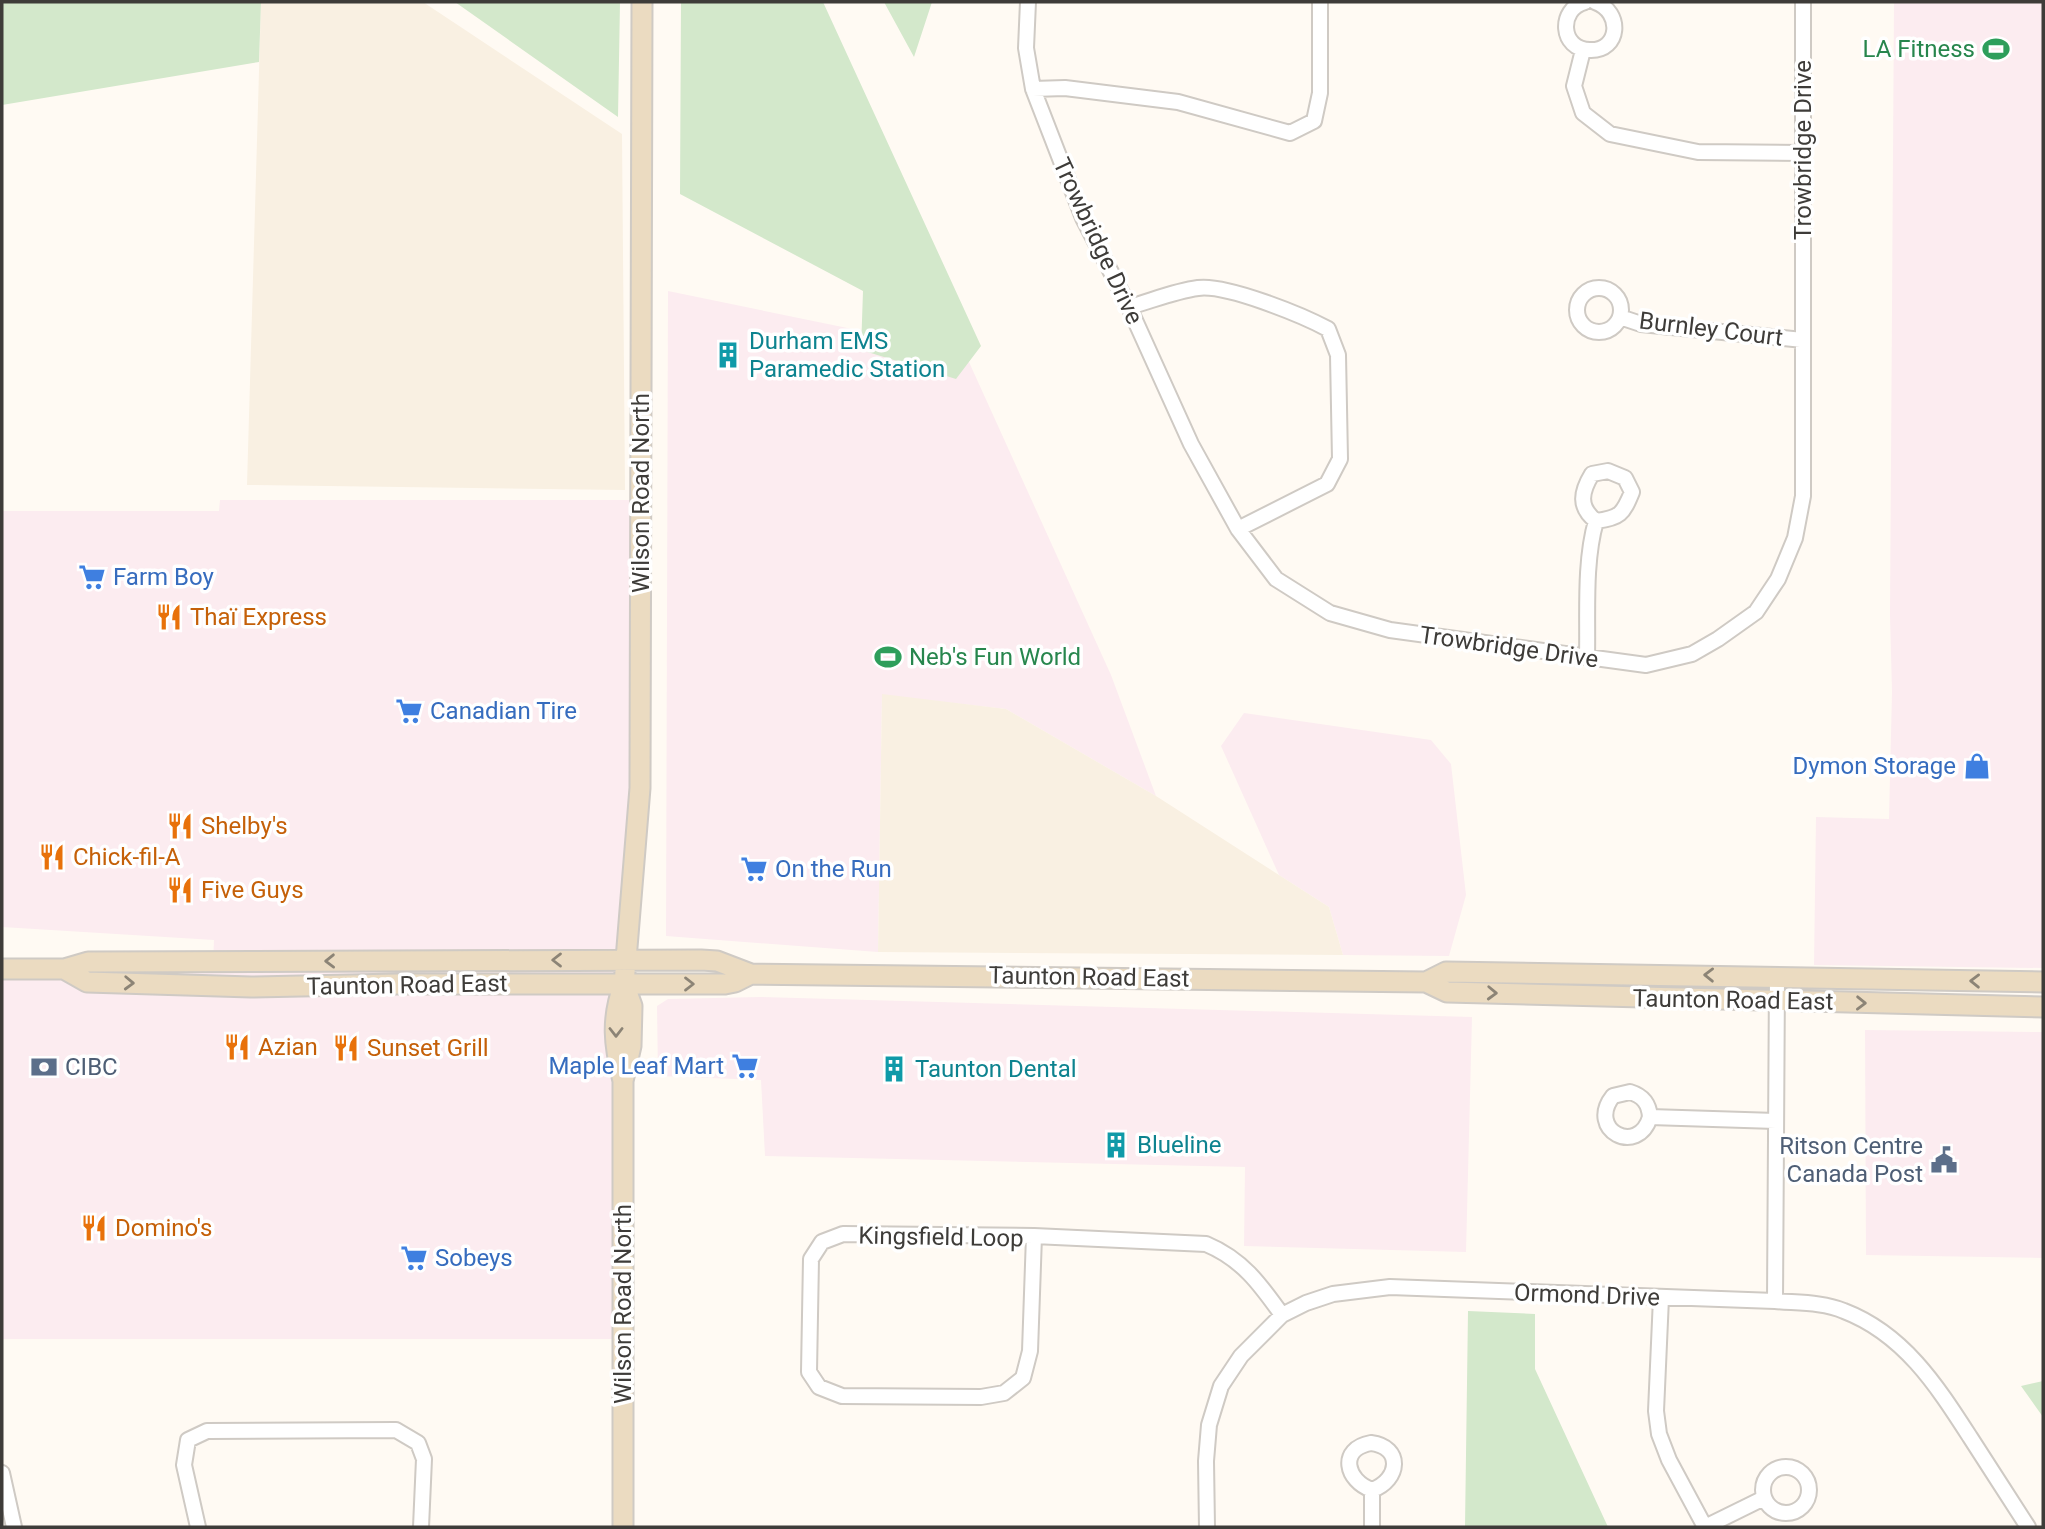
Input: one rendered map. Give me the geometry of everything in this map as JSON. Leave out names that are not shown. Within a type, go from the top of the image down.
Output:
[{"type":"main road","name":"Wilson Road North","points":[[623,1527],[623,1081],[631,1046],[632,1006],[624,984],[640,788],[642,2]]},
{"type":"main road","name":"Taunton Road East","points":[[2,968],[64,969],[88,962],[717,961],[751,974],[1426,982],[1447,992],[2043,1007]]},
{"type":"main road","name":"Taunton Road East","points":[[64,969],[87,982],[251,987],[725,984],[751,974]]},
{"type":"main road","name":"Taunton Road East","points":[[1426,982],[1446,972],[2043,982]]},
{"type":"street","name":"Trowbridge Drive","points":[[1028,2],[1026,48],[1033,89],[1083,218],[1129,307],[1191,444],[1238,529],[1276,579],[1330,613],[1390,630],[1646,664],[1692,654],[1756,612],[1778,579],[1790,549],[1803,496],[1803,2]]},
{"type":"street","points":[[1033,89],[1065,88],[1178,102],[1290,133],[1314,121],[1320,93],[1320,2]]},
{"type":"street","points":[[1585,2],[1573,8],[1565,23],[1570,40],[1583,50],[1598,49],[1611,40],[1614,33],[1614,18],[1610,11],[1595,2]]},
{"type":"street","points":[[1583,50],[1574,86],[1583,113],[1610,134],[1698,152],[1802,153]]},
{"type":"street","points":[[1129,307],[1200,287],[1234,293],[1301,314],[1328,328],[1338,355],[1340,459],[1327,484],[1238,529]]},
{"type":"street","name":"Burnley Court","points":[[1620,317],[1641,324],[1803,340]]},
{"type":"street","points":[[1587,657],[1591,537],[1596,521]]},
{"type":"street","points":[[1775,1301],[1777,977]]},
{"type":"street","points":[[1650,1117],[1776,1121]]},
{"type":"street","name":"Kingsfield Loop","points":[[1034,1236],[1030,1352],[1023,1378],[1004,1393],[981,1397],[842,1396],[819,1387],[809,1371],[811,1259],[822,1242],[843,1234],[1034,1236],[1206,1244],[1226,1252],[1245,1268],[1282,1315]]},
{"type":"street","name":"Ormond Drive","points":[[1206,1527],[1209,1425],[1221,1386],[1241,1356],[1282,1315],[1333,1294],[1390,1287],[1775,1301],[1842,1310],[1886,1334],[1914,1359],[1938,1388],[2028,1527]]},
{"type":"street","points":[[1661,1298],[1656,1411],[1659,1433],[1669,1460],[1705,1527],[1764,1498]]},
{"type":"street","points":[[198,1527],[184,1465],[188,1440],[207,1431],[396,1430],[418,1443],[424,1459],[421,1527]]},
{"type":"street","points":[[2,1473],[14,1527]]},
{"type":"street","points":[[1372,1527],[1373,1490]]},
{"type":"shaded area","points":[[261,2],[423,2],[622,134],[625,490],[247,485]]},
{"type":"shaded area","points":[[1894,2],[2043,2],[2043,968],[1814,965],[1816,817],[1889,819],[1892,692],[1890,615]]},
{"type":"shaded area","points":[[668,291],[862,331],[959,340],[1111,675],[1156,796],[1006,709],[882,695],[878,952],[666,936]]},
{"type":"shaded area","points":[[220,500],[641,500],[626,960],[626,1339],[2,1339],[2,969],[213,963],[214,940],[2,927],[2,511],[219,511]]},
{"type":"shaded area","points":[[882,694],[1006,709],[1156,796],[1329,907],[1343,955],[878,952]]},
{"type":"shaded area","points":[[1244,713],[1431,740],[1451,764],[1466,895],[1449,956],[1343,955],[1329,907],[1279,875],[1221,746]]},
{"type":"shaded area","points":[[760,997],[1472,1017],[1466,1252],[1244,1246],[1245,1167],[765,1156],[761,1080],[658,1076],[657,1006],[668,999]]},
{"type":"shaded area","points":[[1865,1030],[2043,1032],[2043,1258],[1866,1255]]},
{"type":"green space","points":[[2,2],[261,2],[259,62],[2,105]]},
{"type":"green space","points":[[455,2],[620,2],[618,117]]},
{"type":"green space","points":[[681,2],[823,2],[981,346],[956,379],[861,350],[863,291],[680,194]]},
{"type":"green space","points":[[884,2],[932,2],[914,57]]},
{"type":"green space","points":[[1468,1311],[1535,1314],[1535,1369],[1608,1527],[1465,1527]]},
{"type":"green space","points":[[2043,1381],[2043,1417],[2021,1386]]},
{"type":"place","name":"LA Fitness","points":[[1996,49]]},
{"type":"place","name":"Durham EMS Paramedic Station","points":[[728,355]]},
{"type":"place","name":"Farm Boy","points":[[92,577]]},
{"type":"place","name":"Thaï Express","points":[[169,617]]},
{"type":"place","name":"Neb's Fun World","points":[[888,657]]},
{"type":"place","name":"Canadian Tire","points":[[409,711]]},
{"type":"place","name":"Dymon Storage","points":[[1977,766]]},
{"type":"place","name":"Shelby's","points":[[180,826]]},
{"type":"place","name":"Chick-fil-A","points":[[52,857]]},
{"type":"place","name":"On the Run","points":[[754,869]]},
{"type":"place","name":"Five Guys","points":[[180,890]]},
{"type":"place","name":"Azian","points":[[237,1047]]},
{"type":"place","name":"Sunset Grill","points":[[346,1048]]},
{"type":"place","name":"Maple Leaf Mart","points":[[745,1066]]},
{"type":"place","name":"CIBC","points":[[44,1067]]},
{"type":"place","name":"Taunton Dental","points":[[894,1069]]},
{"type":"place","name":"Blueline","points":[[1116,1145]]},
{"type":"place","name":"Ritson Centre Canada Post","points":[[1944,1160]]},
{"type":"place","name":"Domino's","points":[[94,1228]]},
{"type":"place","name":"Sobeys","points":[[414,1258]]}]
